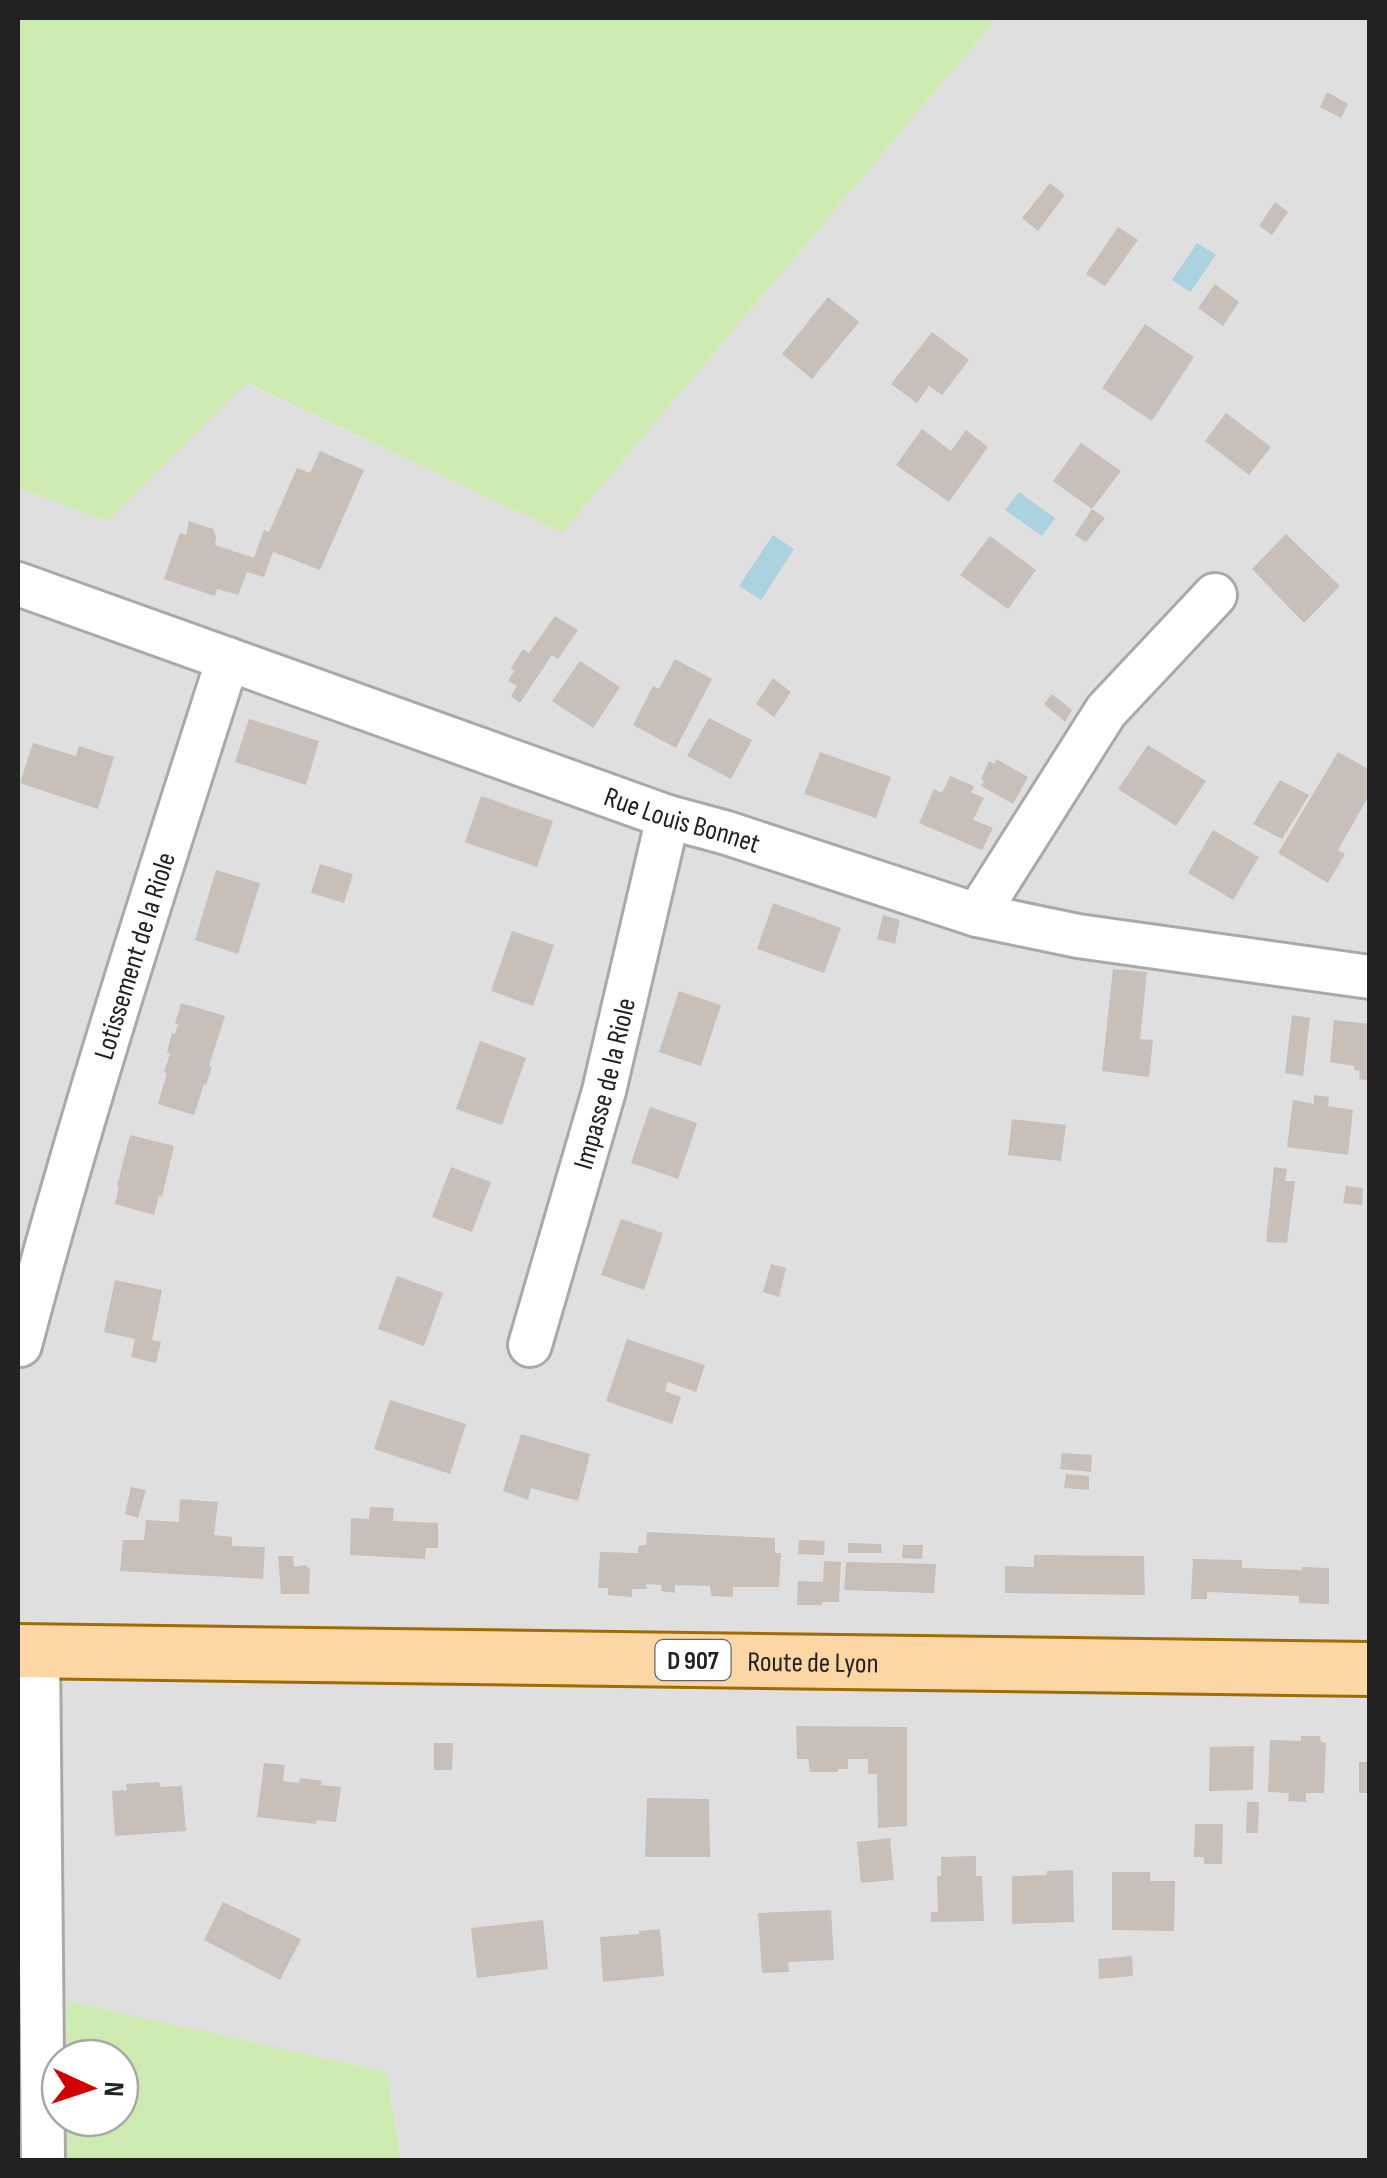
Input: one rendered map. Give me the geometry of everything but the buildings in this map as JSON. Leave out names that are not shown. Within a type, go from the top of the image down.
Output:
[{"type":"main road","name":"Route de Lyon","points":[[28,1651],[1370,1669]]},
{"type":"street","name":"Rue Louis Bonnet","points":[[18,584],[668,816],[976,916],[1078,936],[1370,977]]},
{"type":"street","points":[[976,916],[1106,711],[1216,596]]},
{"type":"street","name":"Lotissement de la Riole","points":[[18,1344],[31,1256],[120,998],[228,659]]},
{"type":"street","name":"Impasse de la Riole","points":[[530,1345],[604,1092],[668,816]]},
{"type":"street","points":[[28,1651],[42,2160]]},
{"type":"shaded area","points":[[997,18],[1369,18],[1369,2160],[401,2160],[387,2072],[67,2002],[67,2038],[40,2038],[40,2138],[67,2138],[67,2160],[18,2160],[18,488],[107,520],[246,383],[562,533]]},
{"type":"green space","points":[[18,18],[997,18],[562,533],[247,383],[107,521],[18,488]]},
{"type":"green space","points":[[67,2001],[387,2072],[401,2160],[67,2160],[67,2138],[140,2138],[140,2038],[67,2038]]},
{"type":"water","points":[[1197,243],[1216,255],[1190,292],[1172,280]]},
{"type":"water","points":[[1019,492],[1055,518],[1042,536],[1005,510]]},
{"type":"water","points":[[773,535],[794,549],[761,600],[739,586]]}]
